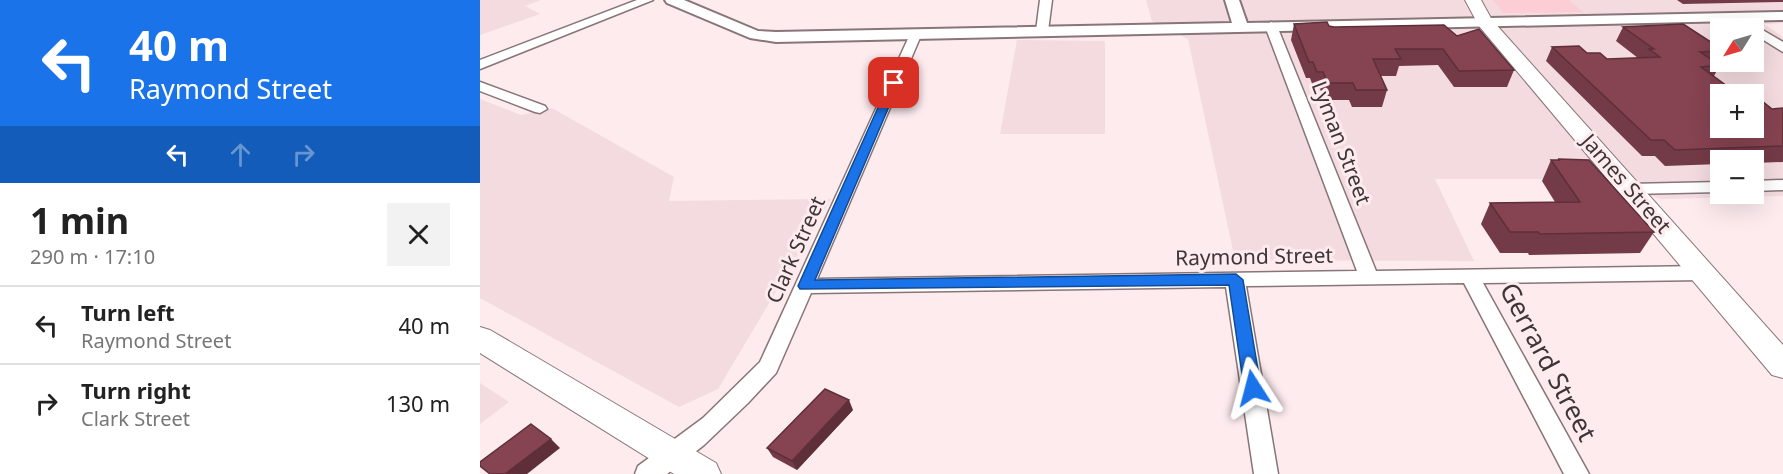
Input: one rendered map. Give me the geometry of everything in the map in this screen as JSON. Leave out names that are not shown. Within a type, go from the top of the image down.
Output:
[{"type":"main road","name":"James Street","points":[[1473,0],[1485,22],[1783,366]]},
{"type":"main road","points":[[480,338],[661,465],[704,474]]},
{"type":"street","points":[[480,65],[647,0]]},
{"type":"street","points":[[672,0],[755,35],[776,37],[1783,16]]},
{"type":"street","points":[[1042,31],[1046,0]]},
{"type":"street","points":[[1232,0],[1241,26]]},
{"type":"street","name":"Lyman Street","points":[[1271,26],[1369,278]]},
{"type":"street","name":"Clark Street","points":[[661,465],[729,408],[768,367],[806,286],[916,33]]},
{"type":"street","points":[[1764,36],[1783,48]]},
{"type":"street","points":[[480,86],[540,109]]},
{"type":"street","points":[[1764,186],[1783,185]]},
{"type":"street","points":[[1630,189],[1710,187]]},
{"type":"street","name":"Raymond Street","points":[[806,286],[1703,273]]},
{"type":"street","name":"Gerrard Street","points":[[1470,276],[1577,474]]},
{"type":"street","points":[[1236,280],[1266,474]]},
{"type":"shaded area","points":[[480,0],[541,0],[525,6],[540,14],[480,35]]},
{"type":"shaded area","points":[[1146,0],[1783,0],[1783,23],[1764,24],[1783,37],[1783,196],[1764,196],[1764,150],[1710,150],[1710,198],[1661,199],[1599,179],[1435,179],[1474,261],[1235,260],[1188,39],[1152,21]]},
{"type":"shaded area","points":[[1493,0],[1569,0],[1583,12],[1503,13]]},
{"type":"shaded area","points":[[1017,40],[1105,41],[1105,134],[1000,134]]},
{"type":"shaded area","points":[[480,99],[521,115],[552,108],[674,177],[669,201],[831,199],[718,389],[679,407],[480,298]]},
{"type":"shaded area","points":[[480,383],[509,402],[480,424]]},
{"type":"building","points":[[1327,22],[1329,26],[1334,27],[1444,25],[1457,36],[1479,29],[1514,70],[1459,71],[1443,49],[1395,49],[1401,59],[1373,59],[1387,90],[1356,90],[1353,83],[1328,83],[1323,72],[1317,72],[1313,62],[1309,62],[1294,24]]},
{"type":"building","points":[[1683,24],[1710,42],[1710,52],[1700,52],[1710,58],[1710,66],[1701,67],[1724,84],[1710,84],[1710,138],[1764,138],[1764,103],[1772,109],[1783,108],[1783,146],[1675,150],[1664,140],[1651,140],[1552,47],[1579,46],[1587,53],[1600,53],[1607,59],[1660,57],[1649,49],[1654,49],[1623,27]]},
{"type":"building","points":[[1558,159],[1589,160],[1654,232],[1540,234],[1538,232],[1510,232],[1490,203],[1580,202],[1551,160],[1560,160]]},
{"type":"building","points":[[825,389],[849,400],[792,461],[767,448]]},
{"type":"building","points":[[531,424],[551,439],[505,474],[490,474],[480,466],[480,462]]},
{"type":"route","points":[[894,83],[806,286],[1236,280],[1253,388]]}]
